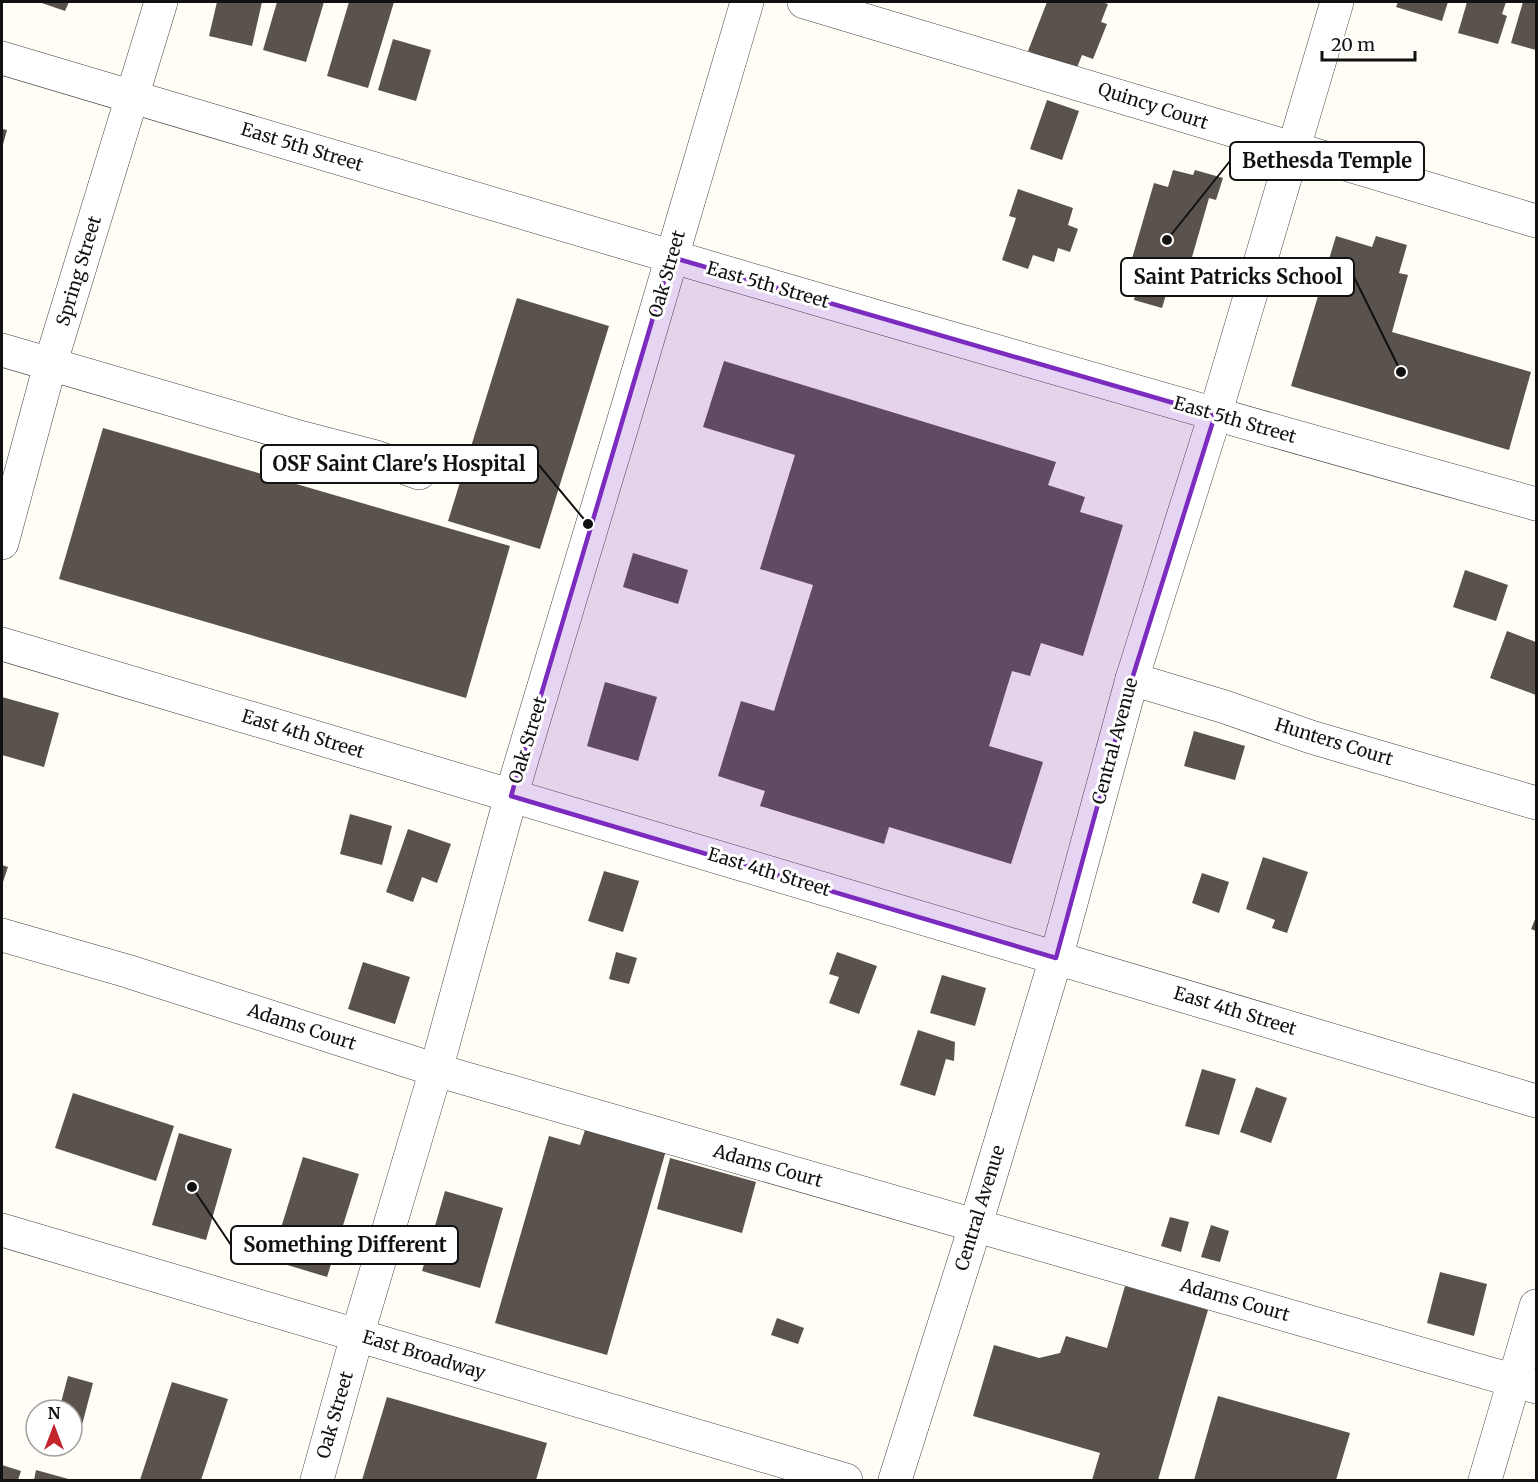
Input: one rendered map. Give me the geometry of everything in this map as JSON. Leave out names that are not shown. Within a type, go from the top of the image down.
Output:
[{"type":"street","name":"Spring Street","points":[[2,543],[51,365],[161,2]]},
{"type":"street","name":"Oak Street","points":[[316,1480],[436,1070],[511,796],[747,2]]},
{"type":"street","name":"Quincy Court","points":[[804,2],[1075,81],[1293,150],[1536,221]]},
{"type":"street","name":"Central Avenue","points":[[895,1480],[975,1227],[1056,957],[1132,679],[1215,415],[1337,2]]},
{"type":"street","name":"East 5th Street","points":[[2,58],[671,257],[1215,415],[1536,504]]},
{"type":"street","points":[[2,350],[376,457],[419,473]]},
{"type":"street","name":"East 4th Street","points":[[2,644],[1536,1101]]},
{"type":"street","name":"Hunters Court","points":[[1132,679],[1311,737],[1536,803]]},
{"type":"street","name":"Adams Court","points":[[2,935],[436,1070],[1526,1384]]},
{"type":"street","name":"East Broadway","points":[[2,1230],[846,1480]]},
{"type":"street","points":[[1485,1480],[1526,1384],[1536,1306]]},
{"type":"highlighted area","points":[[671,257],[1215,415],[1132,679],[1056,958],[511,796]]},
{"type":"building","points":[[39,2],[69,2],[65,11]]},
{"type":"building","points":[[217,2],[262,2],[252,46],[209,36]]},
{"type":"building","points":[[277,2],[324,2],[306,62],[263,50]]},
{"type":"building","points":[[349,2],[394,2],[368,88],[327,76]]},
{"type":"building","points":[[1047,2],[1108,4],[1101,22],[1107,24],[1093,59],[1082,55],[1076,70],[1028,51]]},
{"type":"building","points":[[1398,2],[1448,2],[1442,21],[1396,7]]},
{"type":"building","points":[[1467,2],[1506,2],[1502,14],[1507,16],[1498,44],[1458,33]]},
{"type":"building","points":[[1523,2],[1536,2],[1536,50],[1511,43]]},
{"type":"building","points":[[393,39],[431,50],[416,101],[378,90]]},
{"type":"building","points":[[1047,100],[1079,111],[1062,160],[1030,149]]},
{"type":"building","points":[[2,129],[7,130],[2,148]]},
{"type":"building","points":[[1173,170],[1193,175],[1195,170],[1223,178],[1216,200],[1209,198],[1182,292],[1168,288],[1162,308],[1134,300],[1138,283],[1126,279],[1154,183],[1168,187]]},
{"type":"building","points":[[1018,189],[1073,208],[1068,225],[1078,229],[1070,252],[1058,248],[1054,262],[1033,255],[1028,269],[1002,260],[1016,218],[1009,216]]},
{"type":"building","points":[[1336,236],[1372,247],[1376,236],[1407,245],[1399,273],[1408,275],[1392,332],[1531,372],[1509,450],[1291,386]]},
{"type":"building","points":[[517,298],[609,326],[540,549],[448,521]]},
{"type":"building","points":[[724,361],[1056,462],[1048,485],[1085,497],[1080,512],[1123,525],[1083,656],[1041,643],[1030,676],[1012,671],[989,746],[1043,762],[1011,864],[889,827],[884,844],[760,806],[765,791],[718,776],[741,701],[774,711],[813,585],[760,569],[795,455],[703,427]]},
{"type":"building","points":[[103,428],[510,546],[466,698],[59,579]]},
{"type":"building","points":[[633,553],[688,570],[678,604],[623,587]]},
{"type":"building","points":[[1465,570],[1508,585],[1496,621],[1453,607]]},
{"type":"building","points":[[1507,631],[1536,642],[1536,695],[1490,678]]},
{"type":"building","points":[[605,682],[657,697],[638,761],[587,746]]},
{"type":"building","points":[[2,697],[59,713],[44,767],[2,755]]},
{"type":"building","points":[[1194,731],[1245,746],[1235,780],[1184,766]]},
{"type":"building","points":[[350,814],[392,826],[382,865],[340,854]]},
{"type":"building","points":[[408,829],[451,844],[437,883],[422,877],[413,902],[386,892]]},
{"type":"building","points":[[1263,857],[1308,872],[1287,933],[1272,928],[1275,920],[1246,909]]},
{"type":"building","points":[[2,865],[8,867],[2,885]]},
{"type":"building","points":[[604,871],[639,881],[623,932],[588,921]]},
{"type":"building","points":[[1202,873],[1229,882],[1219,913],[1192,903]]},
{"type":"building","points":[[1536,917],[1536,931],[1531,929]]},
{"type":"building","points":[[616,952],[637,958],[629,984],[609,979]]},
{"type":"building","points":[[837,952],[877,966],[859,1014],[829,1003],[839,977],[829,974]]},
{"type":"building","points":[[363,962],[410,977],[395,1024],[348,1009]]},
{"type":"building","points":[[942,975],[986,988],[975,1026],[930,1013]]},
{"type":"building","points":[[918,1030],[955,1042],[954,1061],[946,1059],[935,1096],[900,1085]]},
{"type":"building","points":[[1202,1069],[1236,1079],[1219,1135],[1185,1126]]},
{"type":"building","points":[[1256,1087],[1287,1098],[1271,1143],[1240,1132]]},
{"type":"building","points":[[73,1093],[174,1126],[156,1181],[55,1148]]},
{"type":"building","points":[[587,1124],[667,1147],[607,1355],[495,1323],[549,1136],[580,1145]]},
{"type":"building","points":[[179,1133],[232,1149],[206,1240],[152,1225]]},
{"type":"building","points":[[303,1157],[359,1174],[327,1277],[271,1260]]},
{"type":"building","points":[[670,1158],[756,1182],[742,1233],[657,1209]]},
{"type":"building","points":[[445,1191],[503,1208],[480,1288],[422,1271]]},
{"type":"building","points":[[1170,1217],[1189,1222],[1181,1252],[1161,1246]]},
{"type":"building","points":[[1211,1225],[1229,1231],[1220,1262],[1201,1257]]},
{"type":"building","points":[[1440,1272],[1487,1284],[1474,1336],[1427,1323]]},
{"type":"building","points":[[1125,1286],[1208,1310],[1158,1480],[1092,1480],[1100,1453],[973,1416],[994,1345],[1039,1358],[1060,1353],[1066,1336],[1107,1348]]},
{"type":"building","points":[[777,1318],[804,1328],[798,1344],[771,1335]]},
{"type":"building","points":[[68,1376],[93,1383],[84,1417],[84,1398],[62,1398]]},
{"type":"building","points":[[172,1382],[228,1399],[201,1480],[140,1480]]},
{"type":"building","points":[[1218,1396],[1350,1433],[1336,1480],[1194,1480]]},
{"type":"building","points":[[387,1397],[547,1443],[536,1480],[362,1480]]},
{"type":"building","points":[[2,1465],[21,1471],[18,1480],[2,1480]]},
{"type":"building","points":[[36,1470],[72,1480],[34,1480]]},
{"type":"place","name":"Bethesda Temple","points":[[1167,240]]},
{"type":"place","name":"Saint Patricks School","points":[[1401,372]]},
{"type":"place","name":"OSF Saint Clare's Hospital","points":[[588,524]]},
{"type":"place","name":"Something Different","points":[[192,1187]]}]
